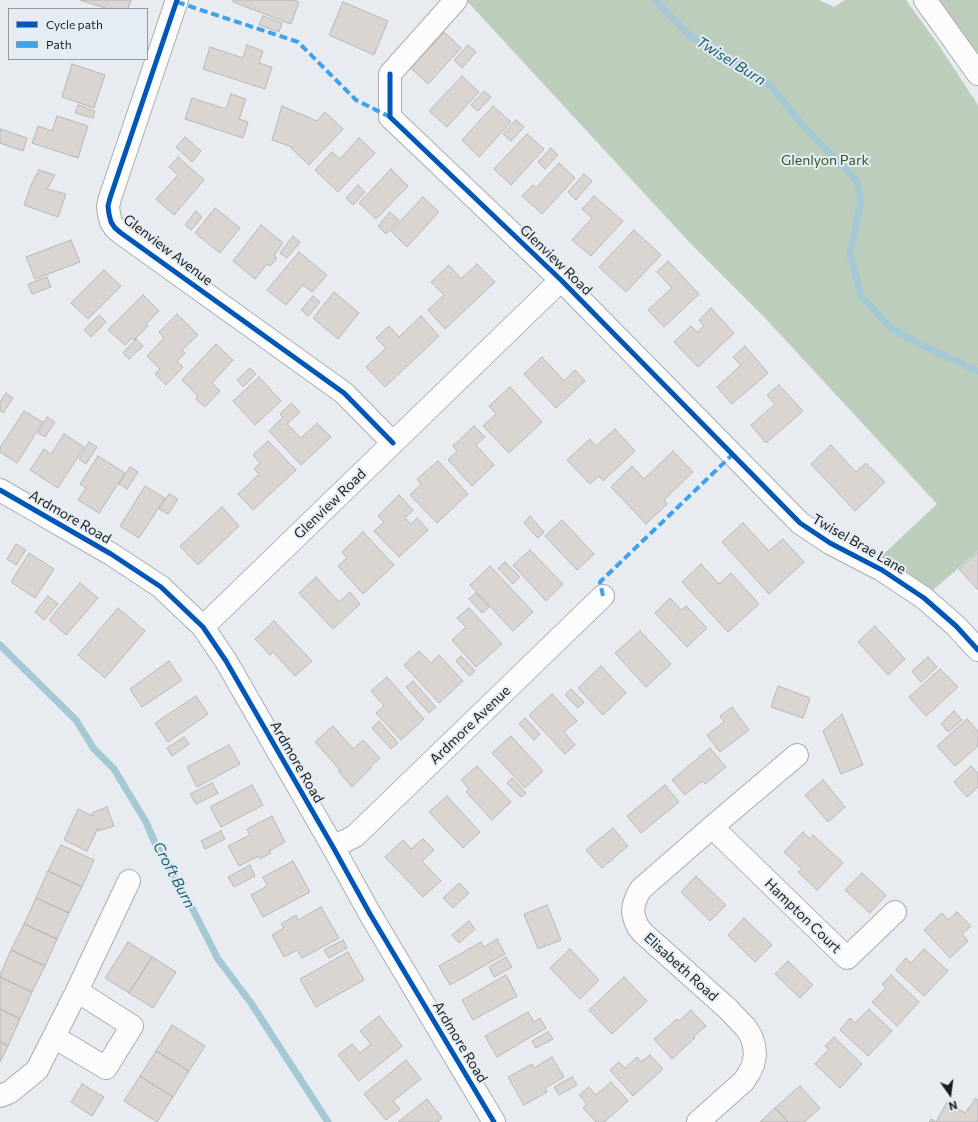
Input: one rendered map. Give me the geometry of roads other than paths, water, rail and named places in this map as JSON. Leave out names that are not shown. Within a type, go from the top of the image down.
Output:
[{"type":"street","name":"Glenview Avenue","points":[[177,0],[110,198],[108,206],[111,222],[121,233],[344,393],[393,443]]},
{"type":"street","name":"Glenview Road","points":[[456,0],[390,74],[390,116],[561,280],[732,455]]},
{"type":"street","points":[[925,0],[978,74]]},
{"type":"street","name":"Glenview Road","points":[[203,627],[561,280]]},
{"type":"street","name":"Twisel Brae Lane","points":[[732,455],[800,524],[830,543],[882,570],[924,598],[956,626],[978,650]]},
{"type":"street","name":"Ardmore Road","points":[[0,490],[111,554],[161,587],[203,627],[226,661],[370,914],[494,1122]]},
{"type":"street","name":"Ardmore Avenue","points":[[333,847],[355,836],[603,596]]},
{"type":"street","name":"Elisabeth Road","points":[[698,1122],[744,1081],[750,1073],[755,1055],[754,1045],[746,1028],[728,1009],[643,933],[635,920],[633,912],[634,904],[641,889],[797,755]]},
{"type":"street","name":"Hampton Court","points":[[712,827],[847,958],[895,912]]},
{"type":"street","points":[[0,1096],[10,1092],[37,1070],[77,991],[129,881]]},
{"type":"street","points":[[54,1037],[106,1068],[132,1026],[77,991]]},
{"type":"waterway","name":"Twisel Burn","points":[[655,0],[688,34],[771,86],[804,127],[857,181],[861,202],[850,254],[861,296],[891,328],[922,345],[978,371]]},
{"type":"waterway","name":"Croft Burn","points":[[0,645],[76,720],[94,749],[114,769],[146,822],[155,843],[186,896],[218,959],[251,1003],[328,1122]]},
{"type":"park label","name":"Glenlyon Park","points":[[825,160]]}]
